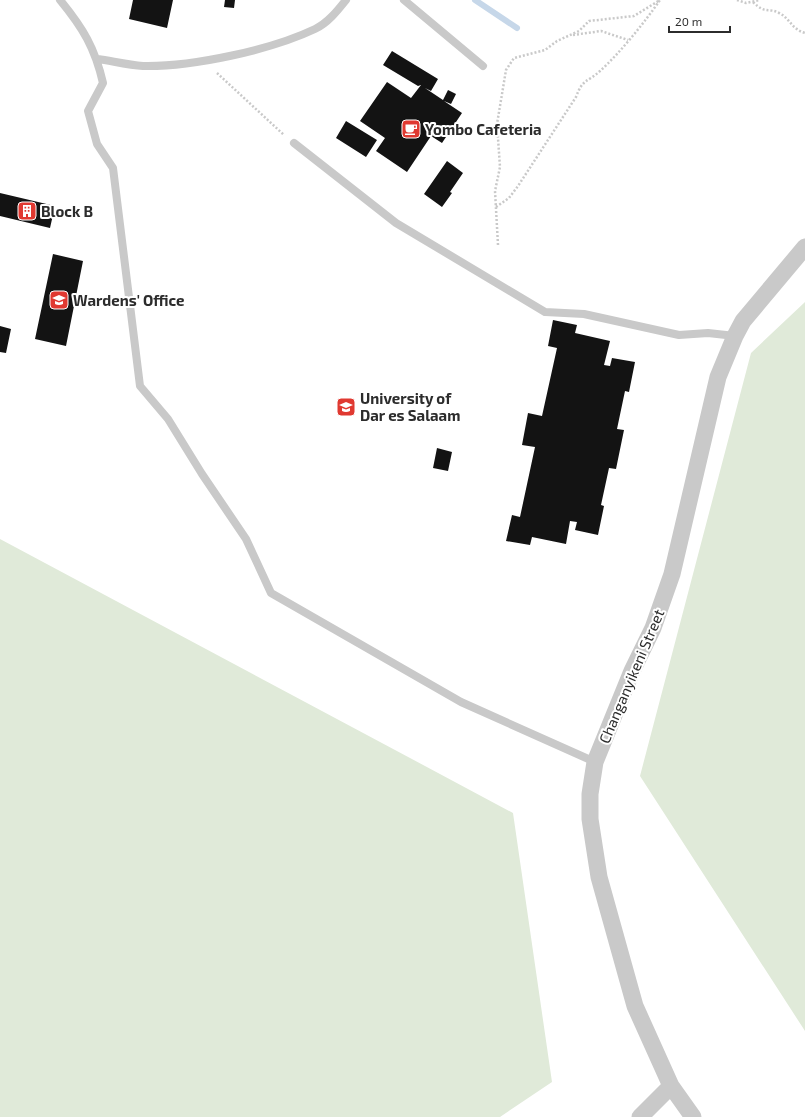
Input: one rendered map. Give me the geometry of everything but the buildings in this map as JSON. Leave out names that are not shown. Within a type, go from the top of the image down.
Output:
[{"type":"street","name":"Changanyikeni Street","points":[[693,1117],[671,1086],[635,1006],[599,877],[590,819],[590,794],[595,762],[632,671],[653,628],[672,574],[718,377],[735,336],[744,321],[805,247]]},
{"type":"street","points":[[640,1117],[671,1086]]},
{"type":"lane","points":[[60,0],[80,25],[98,59],[103,83],[88,111],[97,144],[113,168],[140,386],[168,419],[202,474],[246,539],[271,593],[461,702],[595,762]]},
{"type":"lane","points":[[98,59],[143,66],[204,61],[255,49],[317,29],[334,14],[346,0]]},
{"type":"lane","points":[[404,0],[483,66]]},
{"type":"lane","points":[[294,143],[396,223],[546,312],[584,314],[679,335],[708,333],[735,336]]},
{"type":"path","points":[[573,35],[589,21],[634,16],[660,0]]},
{"type":"path","points":[[496,207],[509,198],[518,186],[572,103],[580,86],[585,80],[600,71],[628,40],[660,0]]},
{"type":"path","points":[[737,0],[746,3],[760,0]]},
{"type":"path","points":[[753,2],[759,8],[767,12],[779,13],[795,29],[805,33]]},
{"type":"path","points":[[498,245],[495,183],[500,167],[497,124],[498,112],[509,63],[514,58],[537,53],[556,41],[573,35],[601,31],[628,40]]},
{"type":"path","points":[[204,61],[294,143]]},
{"type":"green space","points":[[805,302],[805,1031],[640,776],[751,353]]},
{"type":"green space","points":[[0,539],[513,813],[552,1082],[500,1117],[0,1117]]},
{"type":"waterway","points":[[475,0],[517,28]]},
{"type":"place","name":"Yombo Cafeteria","points":[[411,129]]},
{"type":"place","name":"Block B","points":[[27,211]]},
{"type":"place","name":"Wardens' Office","points":[[59,300]]},
{"type":"place","name":"University of Dar es Salaam","points":[[346,407]]}]
